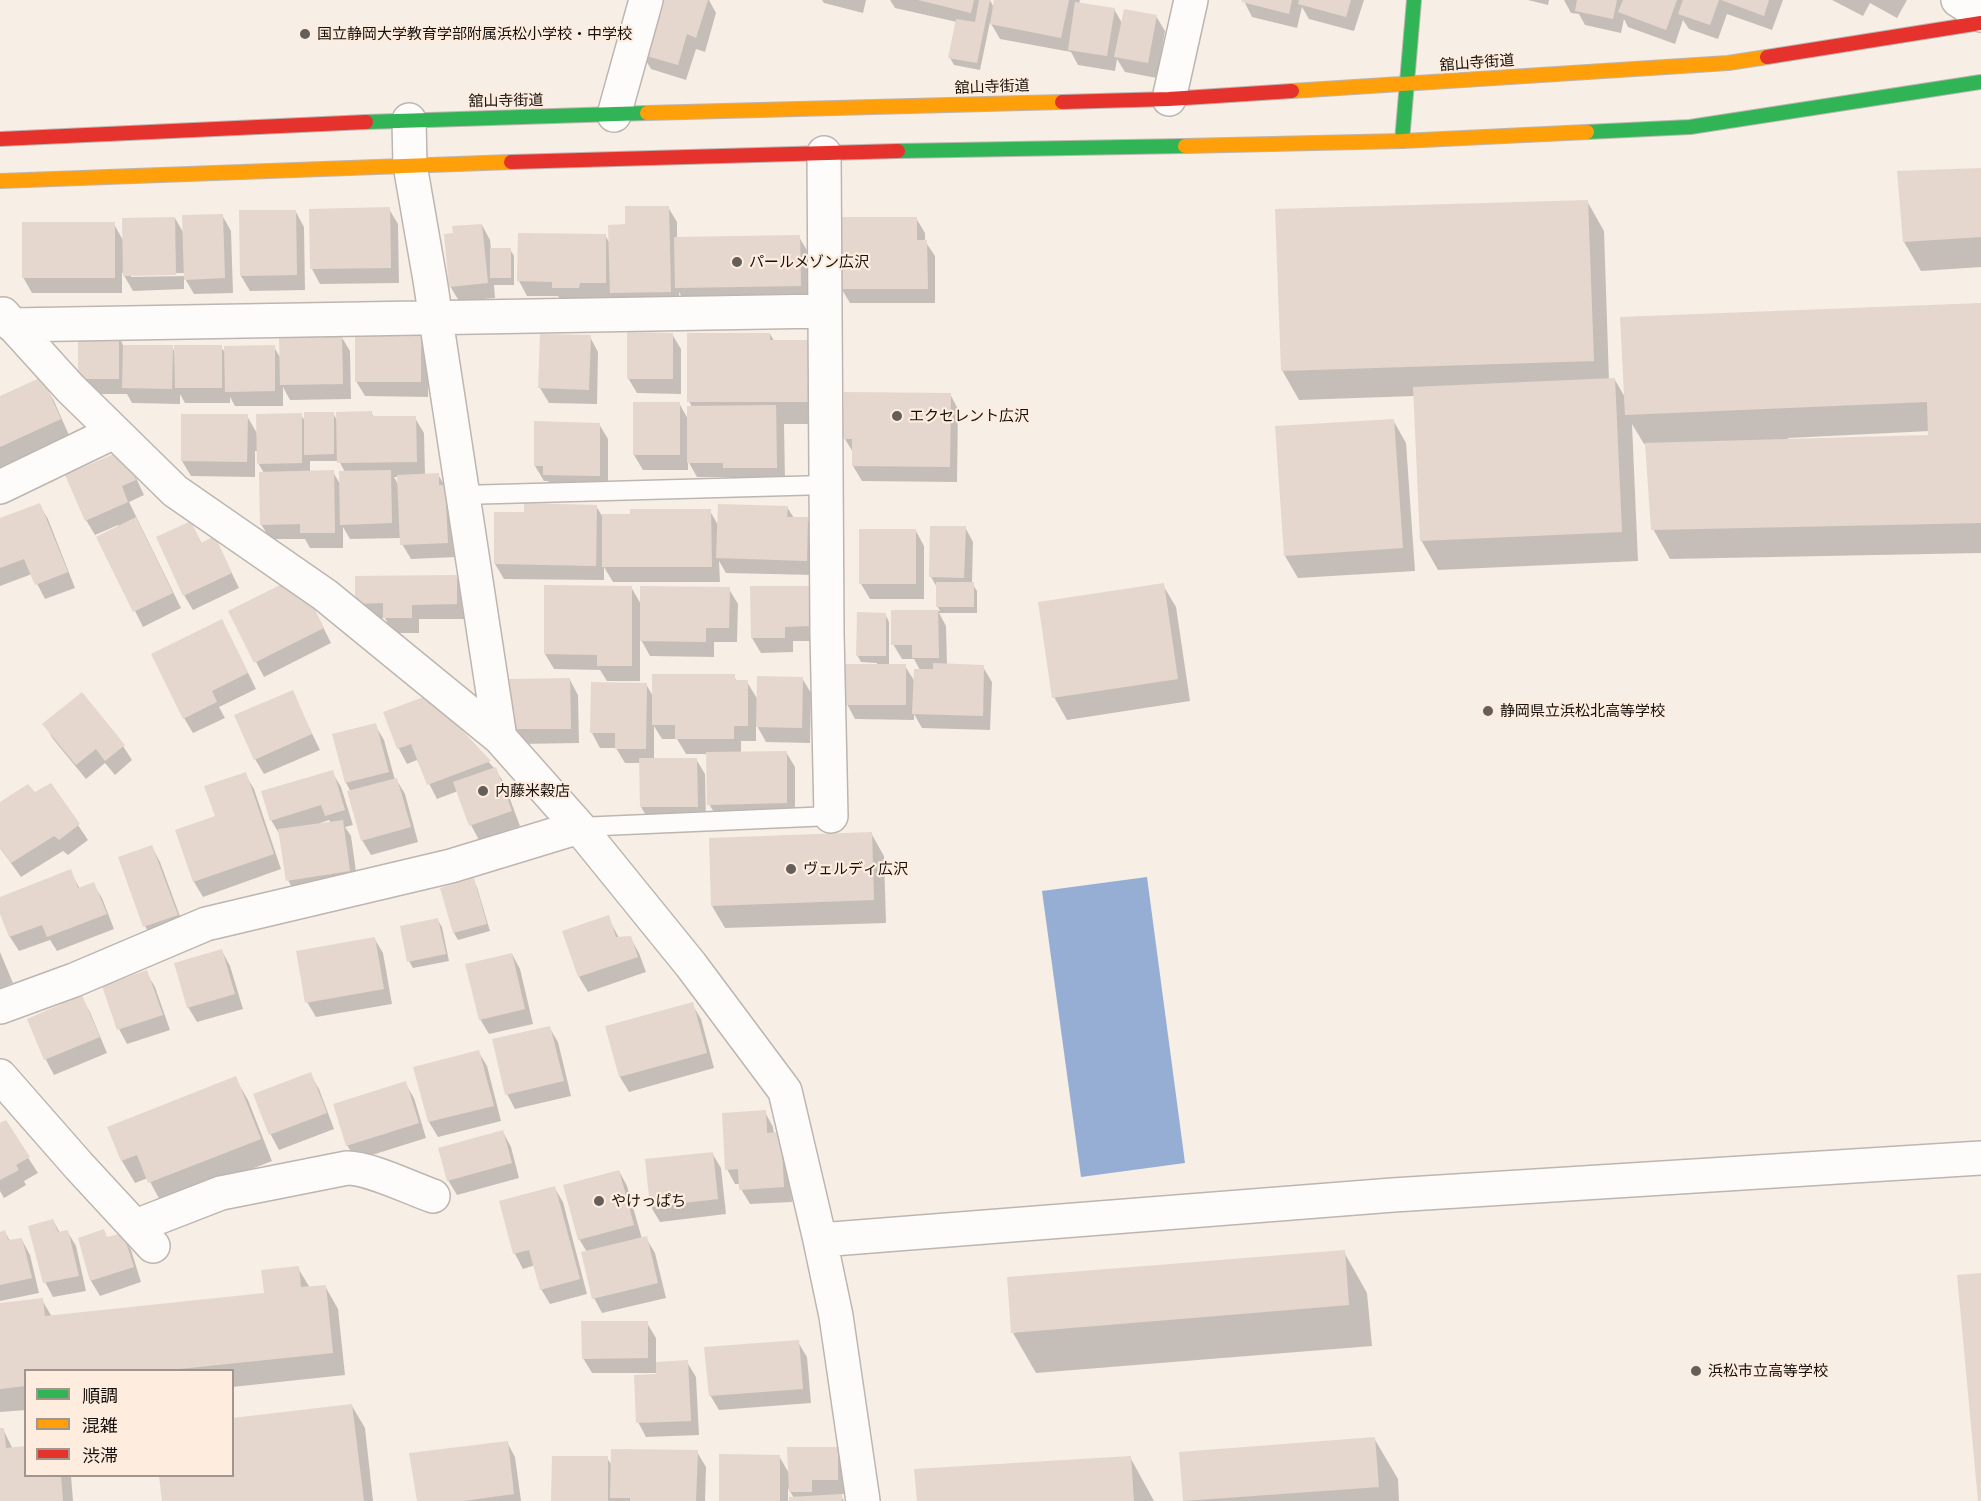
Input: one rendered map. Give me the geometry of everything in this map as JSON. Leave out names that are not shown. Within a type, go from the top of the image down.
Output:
[{"type":"street","points":[[614,114],[646,0]]},
{"type":"street","points":[[1169,99],[1191,0]]},
{"type":"street","points":[[1402,141],[1414,0]]},
{"type":"street","points":[[1958,0],[1981,15]]},
{"type":"street","name":"舘山寺街道","points":[[0,139],[409,120],[1169,99],[1728,63],[1981,23]]},
{"type":"street","points":[[0,181],[410,165],[824,153],[1402,141],[1690,127],[1981,82]]},
{"type":"street","points":[[409,120],[410,165],[500,738]]},
{"type":"street","points":[[824,153],[831,816]]},
{"type":"street","points":[[6,318],[436,319],[824,311]]},
{"type":"street","points":[[6,318],[114,432],[175,491],[325,595],[500,738],[579,827],[691,965],[785,1091],[836,1316],[863,1501]]},
{"type":"street","points":[[0,487],[114,432]]},
{"type":"street","points":[[0,1007],[74,980],[206,924],[451,866],[579,827]]},
{"type":"street","points":[[0,1076],[79,1166],[145,1236],[221,1194],[347,1168],[374,1174],[433,1196]]},
{"type":"street","points":[[820,1240],[1393,1195],[1981,1158]]},
{"type":"lane","points":[[462,495],[826,484]]},
{"type":"lane","points":[[579,827],[831,816]]},
{"type":"water","points":[[1147,877],[1185,1163],[1081,1177],[1042,891]]},
{"type":"building","points":[[657,0],[708,0],[696,38],[687,34],[678,65],[640,54]]},
{"type":"building","points":[[918,0],[974,0],[971,13]]},
{"type":"building","points":[[979,0],[990,0],[977,63],[948,58],[956,19],[975,22]]},
{"type":"building","points":[[994,0],[1069,0],[1061,38],[990,24]]},
{"type":"building","points":[[1242,0],[1292,0],[1289,14],[1242,2]]},
{"type":"building","points":[[1299,0],[1351,0],[1346,17],[1298,4]]},
{"type":"building","points":[[1577,0],[1617,0],[1613,19],[1575,11]]},
{"type":"building","points":[[1623,0],[1677,0],[1666,30],[1618,12]]},
{"type":"building","points":[[1683,0],[1719,0],[1710,25],[1678,14]]},
{"type":"building","points":[[1721,0],[1769,0],[1764,16]]},
{"type":"building","points":[[1075,2],[1115,8],[1107,56],[1068,50]]},
{"type":"building","points":[[1124,9],[1157,15],[1148,63],[1114,57]]},
{"type":"building","points":[[1981,168],[1981,237],[1903,242],[1897,171]]},
{"type":"building","points":[[1588,200],[1594,361],[1281,371],[1275,209]]},
{"type":"building","points":[[625,206],[669,206],[671,292],[610,293],[608,225],[625,224]]},
{"type":"building","points":[[390,207],[391,268],[310,269],[309,209]]},
{"type":"building","points":[[239,210],[296,210],[297,275],[240,276]]},
{"type":"building","points":[[223,214],[225,278],[184,280],[182,215]]},
{"type":"building","points":[[175,217],[176,275],[123,276],[122,218]]},
{"type":"building","points":[[840,217],[917,217],[917,240],[927,240],[928,289],[840,289]]},
{"type":"building","points":[[22,222],[115,222],[115,278],[22,278]]},
{"type":"building","points":[[482,224],[488,283],[449,287],[444,234],[453,233],[452,226]]},
{"type":"building","points":[[518,233],[606,234],[606,283],[580,283],[579,288],[552,288],[552,282],[517,281]]},
{"type":"building","name":"パールメゾン広沢","points":[[800,235],[801,286],[675,288],[674,237]]},
{"type":"building","points":[[490,248],[511,248],[511,278],[490,278]]},
{"type":"building","points":[[1981,303],[1981,523],[1651,530],[1645,443],[1928,435],[1927,402],[1625,415],[1620,317]]},
{"type":"building","points":[[355,329],[421,330],[421,382],[355,382]]},
{"type":"building","points":[[627,332],[673,333],[673,379],[627,379]]},
{"type":"building","points":[[687,333],[770,333],[770,340],[810,340],[810,402],[687,402]]},
{"type":"building","points":[[540,334],[591,335],[589,390],[538,388]]},
{"type":"building","points":[[78,335],[119,335],[119,379],[78,379]]},
{"type":"building","points":[[279,335],[342,335],[343,384],[280,385]]},
{"type":"building","points":[[123,345],[173,345],[172,389],[122,388]]},
{"type":"building","points":[[174,345],[222,345],[222,388],[175,388]]},
{"type":"building","points":[[275,345],[275,391],[225,392],[224,346]]},
{"type":"building","points":[[42,377],[61,419],[0,447],[0,396]]},
{"type":"building","points":[[1615,378],[1622,532],[1420,541],[1413,387]]},
{"type":"building","name":"エクセレント広沢","points":[[844,392],[951,393],[950,467],[852,466],[852,439],[843,439]]},
{"type":"building","points":[[633,402],[680,402],[680,455],[633,455]]},
{"type":"building","points":[[776,405],[777,468],[723,468],[723,463],[687,463],[687,406]]},
{"type":"building","points":[[372,411],[372,416],[416,416],[417,462],[337,463],[336,412]]},
{"type":"building","points":[[304,412],[334,412],[334,454],[304,455]]},
{"type":"building","points":[[302,413],[302,463],[257,464],[256,414]]},
{"type":"building","points":[[181,414],[248,414],[247,462],[181,461]]},
{"type":"building","points":[[1394,419],[1403,548],[1284,556],[1275,426]]},
{"type":"building","points":[[534,421],[600,423],[600,476],[543,475],[543,466],[534,466]]},
{"type":"building","points":[[123,450],[136,480],[122,486],[128,502],[85,521],[65,475]]},
{"type":"building","points":[[334,470],[335,533],[300,533],[300,524],[260,525],[259,472]]},
{"type":"building","points":[[391,470],[392,523],[340,525],[339,471]]},
{"type":"building","points":[[439,473],[439,485],[445,485],[448,543],[400,545],[397,475]]},
{"type":"building","points":[[40,503],[68,572],[35,585],[24,559],[0,568],[0,518]]},
{"type":"building","points":[[524,503],[597,505],[596,566],[494,564],[494,512],[524,512]]},
{"type":"building","points":[[718,504],[788,506],[787,517],[808,517],[807,561],[716,558]]},
{"type":"building","points":[[630,509],[711,509],[712,567],[602,567],[602,514],[630,514]]},
{"type":"building","points":[[136,517],[173,593],[133,612],[96,537]]},
{"type":"building","points":[[191,521],[201,543],[215,536],[232,573],[183,596],[156,537]]},
{"type":"building","points":[[930,526],[966,526],[964,578],[929,577]]},
{"type":"building","points":[[859,529],[916,529],[916,584],[859,584]]},
{"type":"building","points":[[457,575],[457,604],[412,605],[412,618],[383,618],[383,603],[355,604],[355,576]]},
{"type":"building","points":[[936,582],[974,582],[974,607],[936,607]]},
{"type":"building","points":[[1164,583],[1178,679],[1052,698],[1038,602]]},
{"type":"building","points":[[280,585],[311,602],[324,628],[254,663],[228,611]]},
{"type":"building","points":[[544,585],[632,586],[632,666],[597,666],[597,655],[544,654]]},
{"type":"building","points":[[640,586],[730,587],[729,628],[706,628],[706,642],[640,641]]},
{"type":"building","points":[[750,586],[811,586],[811,626],[785,627],[785,638],[751,638]]},
{"type":"building","points":[[891,610],[938,610],[939,658],[912,658],[912,645],[891,645]]},
{"type":"building","points":[[857,612],[886,613],[886,656],[856,656]]},
{"type":"building","points":[[222,619],[248,673],[212,691],[217,702],[183,719],[151,654]]},
{"type":"building","points":[[933,663],[984,665],[983,716],[912,714],[914,669],[933,669]]},
{"type":"building","points":[[845,664],[906,664],[906,705],[845,705]]},
{"type":"building","points":[[652,674],[735,674],[735,680],[748,680],[748,726],[734,726],[734,739],[675,739],[675,725],[652,725]]},
{"type":"building","points":[[757,676],[803,677],[802,728],[756,727]]},
{"type":"building","points":[[570,678],[571,729],[510,729],[509,679]]},
{"type":"building","points":[[591,682],[647,683],[646,749],[615,749],[615,733],[590,733]]},
{"type":"building","points":[[293,690],[312,734],[254,760],[234,715]]},
{"type":"building","points":[[82,692],[125,745],[105,761],[96,749],[76,765],[42,724]]},
{"type":"building","points":[[429,695],[491,761],[427,785],[411,744],[397,749],[383,712]]},
{"type":"building","points":[[376,723],[389,772],[345,783],[332,734]]},
{"type":"building","points":[[787,751],[787,803],[707,805],[706,752]]},
{"type":"building","points":[[639,758],[697,758],[698,807],[640,807]]},
{"type":"building","points":[[496,767],[512,811],[469,826],[453,782]]},
{"type":"building","points":[[333,770],[345,810],[325,816],[321,805],[270,821],[261,791]]},
{"type":"building","points":[[246,772],[274,854],[193,882],[175,830],[215,816],[204,786]]},
{"type":"building","points":[[397,778],[411,827],[361,841],[347,791]]},
{"type":"building","points":[[51,783],[80,824],[59,840],[54,836],[11,863],[0,847],[0,802],[28,784],[35,792]]},
{"type":"building","points":[[343,820],[350,871],[286,881],[278,829]]},
{"type":"building","name":"ヴェルディ広沢","points":[[872,832],[874,900],[711,906],[709,838]]},
{"type":"building","points":[[152,845],[178,915],[143,927],[118,857]]},
{"type":"building","points":[[71,869],[78,888],[94,882],[107,914],[47,937],[42,925],[9,937],[0,914],[0,897]]},
{"type":"building","points":[[474,878],[487,924],[453,933],[440,888]]},
{"type":"building","points":[[609,915],[616,937],[631,936],[638,957],[578,977],[562,931]]},
{"type":"building","points":[[438,918],[446,954],[407,962],[400,926]]},
{"type":"building","points":[[375,937],[384,989],[305,1003],[296,951]]},
{"type":"building","points":[[222,949],[235,994],[187,1008],[174,963]]},
{"type":"building","points":[[512,953],[525,1009],[479,1020],[465,964]]},
{"type":"building","points":[[147,970],[163,1015],[117,1030],[102,986]]},
{"type":"building","points":[[82,995],[100,1037],[44,1060],[27,1019]]},
{"type":"building","points":[[693,1002],[707,1053],[619,1077],[605,1026]]},
{"type":"building","points":[[550,1026],[564,1081],[505,1095],[492,1039]]},
{"type":"building","points":[[479,1050],[494,1106],[428,1122],[413,1067]]},
{"type":"building","points":[[311,1072],[327,1113],[269,1135],[253,1094]]},
{"type":"building","points":[[236,1076],[261,1139],[148,1183],[137,1155],[121,1161],[107,1127]]},
{"type":"building","points":[[406,1081],[419,1123],[346,1146],[333,1104]]},
{"type":"building","points":[[766,1110],[767,1133],[781,1132],[784,1187],[739,1190],[738,1169],[725,1170],[722,1113]]},
{"type":"building","points":[[6,1120],[30,1157],[16,1165],[19,1170],[0,1180],[0,1123]]},
{"type":"building","points":[[503,1130],[512,1163],[447,1181],[438,1148]]},
{"type":"building","points":[[713,1152],[718,1199],[650,1207],[645,1159]]},
{"type":"building","points":[[619,1170],[634,1225],[578,1240],[563,1185]]},
{"type":"building","points":[[555,1186],[580,1279],[540,1290],[529,1250],[513,1254],[499,1201]]},
{"type":"building","points":[[53,1219],[58,1232],[68,1230],[79,1276],[43,1283],[28,1226]]},
{"type":"building","points":[[104,1229],[107,1237],[123,1233],[134,1267],[90,1281],[78,1238]]},
{"type":"building","points":[[5,1230],[8,1240],[22,1238],[32,1278],[0,1285],[0,1232]]},
{"type":"building","points":[[647,1236],[658,1283],[592,1299],[581,1252]]},
{"type":"building","points":[[1345,1250],[1349,1305],[1011,1333],[1007,1277]]},
{"type":"building","points":[[299,1266],[301,1287],[326,1285],[333,1353],[180,1369],[24,1369],[24,1386],[0,1389],[0,1303],[43,1298],[45,1316],[264,1293],[261,1270]]},
{"type":"building","points":[[1981,1273],[1981,1501],[1978,1501],[1957,1275]]},
{"type":"building","points":[[581,1321],[648,1321],[648,1358],[582,1359]]},
{"type":"building","points":[[799,1340],[803,1389],[709,1396],[704,1347]]},
{"type":"building","points":[[688,1360],[691,1421],[636,1423],[634,1375],[656,1374],[656,1362]]},
{"type":"building","points":[[352,1404],[364,1501],[162,1501],[159,1477],[234,1477],[234,1418]]},
{"type":"building","points":[[0,1428],[4,1428],[6,1448],[24,1446],[24,1477],[61,1477],[63,1501],[0,1501]]},
{"type":"building","points":[[1375,1437],[1379,1487],[1183,1501],[1179,1452]]},
{"type":"building","points":[[508,1441],[514,1494],[463,1501],[417,1501],[409,1453]]},
{"type":"building","points":[[787,1447],[838,1447],[838,1480],[812,1480],[812,1492],[789,1492]]},
{"type":"building","points":[[611,1449],[698,1450],[696,1501],[630,1501],[630,1498],[610,1498]]},
{"type":"building","points":[[719,1454],[780,1455],[780,1501],[719,1501]]},
{"type":"building","points":[[552,1456],[608,1456],[608,1501],[551,1501]]},
{"type":"building","points":[[1131,1456],[1134,1501],[917,1501],[914,1469]]},
{"type":"building","points":[[842,1494],[842,1501],[789,1501],[789,1497]]},
{"type":"traffic: fast","points":[[1402,141],[1414,0]]},
{"type":"traffic: fast","points":[[1587,132],[1690,127],[1981,82]]},
{"type":"traffic: fast","points":[[366,122],[647,113]]},
{"type":"traffic: fast","points":[[898,151],[1185,146]]},
{"type":"traffic: slow","points":[[1292,91],[1728,63],[1767,57]]},
{"type":"traffic: slow","points":[[647,113],[1062,102]]},
{"type":"traffic: slow","points":[[1185,146],[1402,141],[1587,132]]},
{"type":"traffic: slow","points":[[0,181],[511,162]]},
{"type":"traffic: jam","points":[[1767,57],[1981,23]]},
{"type":"traffic: jam","points":[[1062,102],[1169,99],[1292,91]]},
{"type":"traffic: jam","points":[[0,139],[366,122]]},
{"type":"traffic: jam","points":[[511,162],[898,151]]},
{"type":"place","name":"国立静岡大学教育学部附属浜松小学校・中学校","points":[[305,34]]},
{"type":"place","name":"パールメゾン広沢","points":[[737,262]]},
{"type":"place","name":"エクセレント広沢","points":[[897,416]]},
{"type":"place","name":"静岡県立浜松北高等学校","points":[[1488,711]]},
{"type":"place","name":"内藤米穀店","points":[[483,791]]},
{"type":"place","name":"ヴェルディ広沢","points":[[791,869]]},
{"type":"place","name":"やけっぱち","points":[[599,1201]]},
{"type":"place","name":"浜松市立高等学校","points":[[1696,1371]]}]
